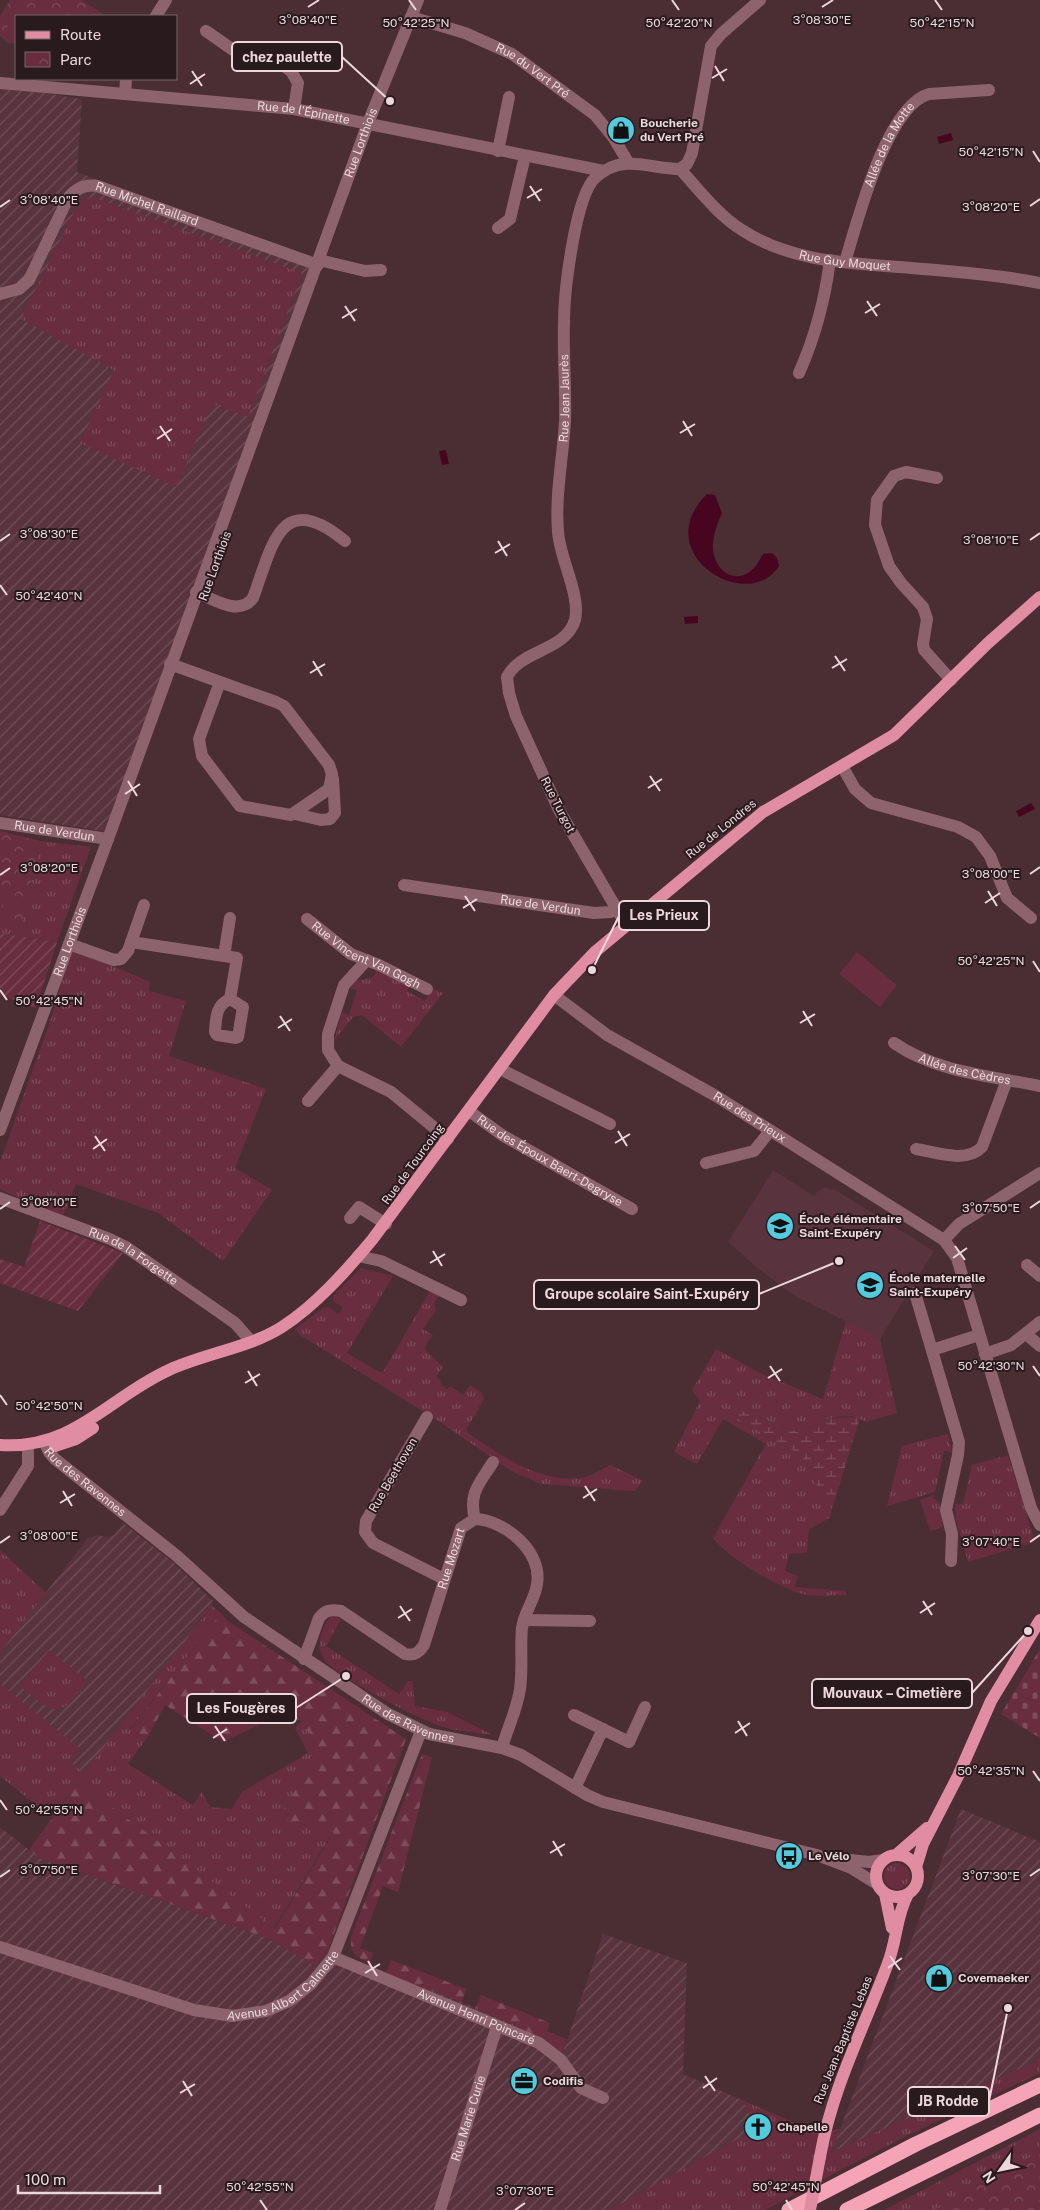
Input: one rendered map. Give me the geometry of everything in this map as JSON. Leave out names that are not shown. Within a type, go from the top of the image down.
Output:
[{"type":"highway","points":[[789,2210],[923,2141],[1040,2085]]},
{"type":"highway","points":[[847,2210],[1040,2115]]},
{"type":"main road","name":"Rue de Londres","points":[[626,926],[757,816],[894,735],[1040,597]]},
{"type":"main road","name":"Rue de Tourcoing","points":[[0,1451],[45,1445],[77,1428],[150,1380],[181,1366],[272,1333],[290,1321],[358,1256],[386,1224],[554,995],[586,960],[626,926]]},
{"type":"main road","name":"Rue de Tourcoing","points":[[0,1445],[28,1448]]},
{"type":"main road","points":[[881,1889],[897,1897],[908,1894],[917,1882],[916,1867],[919,1853],[1001,1684],[1040,1620]]},
{"type":"main road","points":[[979,1729],[1040,1635]]},
{"type":"main road","points":[[894,1941],[876,1871],[883,1860],[896,1855],[907,1847],[937,1817]]},
{"type":"main road","points":[[896,1855],[908,1858],[916,1867]]},
{"type":"main road","name":"Rue Jean-Baptiste Lebas","points":[[810,2210],[835,2093],[888,1965],[899,1917],[908,1894]]},
{"type":"street","points":[[157,15],[166,0]]},
{"type":"street","name":"Rue Lorthiois","points":[[0,1130],[140,753],[161,712],[174,666],[200,594],[238,502],[246,460],[368,123],[418,0]]},
{"type":"street","points":[[680,169],[687,164],[692,153],[711,46],[721,34],[760,0]]},
{"type":"street","name":"Rue du Vert Pré","points":[[411,18],[465,33],[512,54],[595,115],[613,137],[628,162]]},
{"type":"street","points":[[206,30],[236,52],[244,54],[256,50],[264,52],[292,71],[298,83],[294,109]]},
{"type":"street","points":[[125,94],[126,80]]},
{"type":"street","name":"Rue de l'Épinette","points":[[0,83],[294,109],[604,171]]},
{"type":"street","name":"Allée de la Motte","points":[[845,262],[876,162],[911,106],[929,94],[989,90]]},
{"type":"street","points":[[498,151],[509,97]]},
{"type":"street","points":[[498,228],[510,218],[525,156]]},
{"type":"street","name":"Rue Jean Jaurès","points":[[507,677],[515,666],[564,637],[572,627],[576,613],[558,531],[566,390],[564,311],[579,211],[591,182],[604,171],[628,162],[680,169]]},
{"type":"street","name":"Rue Guy Moquet","points":[[680,169],[722,214],[747,234],[780,249],[845,262],[980,274],[1040,283]]},
{"type":"street","name":"Rue Michel Raillard","points":[[0,294],[19,289],[29,280],[65,203],[75,191],[88,185],[97,186],[319,262]]},
{"type":"street","points":[[799,373],[812,345],[830,260]]},
{"type":"street","points":[[319,262],[365,271],[381,270]]},
{"type":"street","points":[[937,478],[906,472],[894,476],[877,500],[875,525],[889,566],[901,583],[924,607],[927,619],[923,644],[924,650],[951,680]]},
{"type":"street","points":[[200,594],[234,607],[249,603],[253,598],[277,534],[294,522],[302,520],[317,522],[344,541]]},
{"type":"street","points":[[174,666],[284,706],[329,765],[332,778],[335,814],[330,819],[321,820],[295,814]]},
{"type":"street","name":"Rue Turgot","points":[[507,677],[509,693],[516,716],[558,810],[626,926]]},
{"type":"street","points":[[220,682],[199,739],[200,752],[240,806],[288,816],[295,814],[329,789],[332,778]]},
{"type":"street","points":[[842,766],[855,789],[871,803],[897,812],[958,826],[971,833],[990,856],[1008,898],[1031,918]]},
{"type":"street","name":"Rue de Verdun","points":[[0,823],[108,839]]},
{"type":"street","name":"Rue de Verdun","points":[[404,885],[594,913],[610,912],[617,909]]},
{"type":"street","points":[[69,944],[117,960],[126,954],[135,942],[144,905]]},
{"type":"street","points":[[224,956],[230,918]]},
{"type":"street","name":"Rue Vincent Van Gogh","points":[[308,920],[351,954],[426,989]]},
{"type":"street","points":[[135,942],[237,958],[230,999]]},
{"type":"street","points":[[367,960],[346,981],[329,1028],[328,1050],[338,1066],[391,1092],[448,1139]]},
{"type":"street","name":"Rue des Prieux","points":[[554,995],[607,1036],[696,1084],[944,1240]]},
{"type":"street","name":"Allée des Cèdres","points":[[894,1043],[910,1054],[934,1064],[1040,1086]]},
{"type":"street","points":[[308,1101],[338,1066]]},
{"type":"street","points":[[500,1069],[610,1124]]},
{"type":"street","points":[[916,1149],[967,1157],[977,1153],[982,1147],[1008,1080]]},
{"type":"street","name":"Rue des Époux Baert-Degryse","points":[[469,1111],[502,1135],[632,1209]]},
{"type":"street","points":[[706,1163],[754,1151],[770,1131]]},
{"type":"street","points":[[1040,1173],[959,1224],[944,1240],[957,1258],[1031,1508],[1040,1525]]},
{"type":"street","name":"Rue de la Forgette","points":[[0,1198],[110,1239],[126,1247],[235,1323],[252,1341]]},
{"type":"street","points":[[350,1218],[359,1206],[386,1224]]},
{"type":"street","points":[[358,1256],[381,1261],[409,1278],[461,1300]]},
{"type":"street","points":[[1027,1265],[1040,1276]]},
{"type":"street","points":[[915,1293],[959,1442],[946,1510],[952,1534],[951,1561]]},
{"type":"street","points":[[985,1354],[1007,1348],[1040,1322]]},
{"type":"street","points":[[1026,1334],[1040,1346]]},
{"type":"street","points":[[932,1350],[979,1335]]},
{"type":"street","name":"Rue Beethoven","points":[[426,1418],[366,1521],[364,1532],[373,1542],[444,1579]]},
{"type":"street","name":"Rue des Ravennes","points":[[45,1445],[66,1469],[177,1556],[239,1613],[304,1659],[388,1714],[421,1731],[454,1740],[502,1748],[530,1759],[575,1788],[611,1804],[817,1855],[869,1862],[883,1860]]},
{"type":"street","points":[[0,1510],[28,1466],[28,1448]]},
{"type":"street","points":[[475,1519],[472,1507],[473,1496],[493,1462]]},
{"type":"street","name":"Rue Mozart","points":[[304,1659],[318,1618],[322,1613],[334,1610],[341,1611],[405,1654],[416,1654],[424,1645],[457,1536],[465,1523],[475,1519],[483,1519],[501,1527],[518,1539],[533,1558],[537,1568],[537,1585],[524,1620],[519,1693],[502,1748]]},
{"type":"street","points":[[524,1620],[590,1621]]},
{"type":"street","points":[[574,1715],[629,1742],[645,1707]]},
{"type":"street","points":[[575,1788],[603,1729]]},
{"type":"street","name":"Avenue Albert Calmette","points":[[0,1947],[199,2011],[232,2016],[266,2011],[288,2001],[311,1984],[333,1956],[421,1731]]},
{"type":"street","name":"Rue des Ravennes","points":[[817,1855],[852,1868],[881,1889]]},
{"type":"street","name":"Avenue Henri Poincaré","points":[[333,1956],[546,2047],[561,2060],[578,2085],[602,2098]]},
{"type":"street","name":"Rue Marie Curie","points":[[440,2210],[498,2026]]},
{"type":"shaded area","points":[[0,86],[82,99],[77,172],[323,263],[116,833],[0,815]]},
{"type":"shaded area","points":[[951,133],[953,140],[939,144],[937,137]]},
{"type":"shaded area","points":[[446,450],[449,464],[442,465],[439,451]]},
{"type":"shaded area","points":[[707,494],[715,495],[722,513],[713,547],[716,562],[720,568],[731,575],[745,574],[754,568],[763,554],[772,553],[777,558],[779,566],[765,579],[746,584],[727,581],[709,571],[695,556],[689,537],[692,516]]},
{"type":"shaded area","points":[[698,616],[698,623],[685,624],[684,617]]},
{"type":"shaded area","points":[[1031,803],[1035,809],[1019,817],[1016,811]]},
{"type":"shaded area","points":[[773,1170],[814,1196],[818,1191],[826,1187],[830,1190],[834,1189],[934,1251],[880,1339],[793,1295],[728,1242]]},
{"type":"shaded area","points":[[123,1523],[174,1563],[213,1601],[212,1606],[51,1817],[0,1776],[0,1652],[88,1538],[97,1535],[109,1537],[115,1534]]},
{"type":"shaded area","points":[[961,1809],[1040,1842],[1040,2060],[831,2153]]},
{"type":"shaded area","points":[[0,1827],[39,1858],[267,1938],[316,1966],[329,1947],[348,1957],[513,2024],[563,2052],[603,1934],[687,1963],[683,2074],[742,2100],[753,2120],[747,2134],[610,2210],[0,2210]]},
{"type":"green space","points":[[10,0],[81,0],[105,15],[15,15],[15,43],[8,43],[0,36],[0,16]]},
{"type":"green space","points":[[9,9],[60,13],[60,15],[15,15],[15,35],[7,34]]},
{"type":"green space","points":[[92,197],[302,273],[248,417],[212,404],[176,487],[80,443],[114,370],[21,319],[80,201]]},
{"type":"green space","points":[[0,831],[40,841],[22,926],[0,923]]},
{"type":"green space","points":[[40,841],[91,847],[57,942],[0,933],[0,923],[22,926]]},
{"type":"green space","points":[[5,893],[17,896],[13,919],[1,917]]},
{"type":"green space","points":[[0,933],[57,942],[36,1008],[0,995]]},
{"type":"green space","points":[[71,948],[150,982],[149,991],[186,1001],[169,1056],[266,1089],[235,1168],[272,1190],[223,1261],[158,1213],[76,1184],[62,1218],[0,1189],[0,1162],[53,1013]]},
{"type":"green space","points":[[857,952],[897,985],[880,1007],[839,974]]},
{"type":"green space","points":[[377,970],[410,984],[407,991],[425,1001],[432,988],[443,993],[401,1047],[362,1015],[353,1017],[334,1041],[342,1013],[349,1015],[357,990],[350,988],[355,981],[373,977]]},
{"type":"green space","points":[[40,1221],[123,1253],[78,1311],[0,1283],[0,1259],[24,1267]]},
{"type":"green space","points":[[361,1268],[393,1276],[347,1353],[379,1372],[383,1372],[430,1291],[439,1296],[434,1303],[436,1310],[423,1329],[433,1335],[427,1342],[425,1350],[443,1367],[436,1377],[441,1381],[440,1384],[447,1389],[450,1386],[463,1395],[470,1385],[482,1393],[484,1399],[466,1430],[468,1433],[507,1459],[550,1476],[582,1478],[611,1465],[643,1481],[635,1491],[541,1484],[513,1472],[437,1420],[300,1335],[295,1329],[323,1308],[329,1307],[338,1314],[343,1307],[333,1301],[333,1296]]},
{"type":"green space","points":[[846,1321],[880,1339],[897,1413],[866,1422],[858,1418],[841,1416],[824,1421],[800,1433],[740,1410],[735,1417],[802,1456],[822,1496],[832,1509],[830,1518],[809,1529],[807,1553],[789,1554],[785,1571],[798,1576],[794,1587],[846,1591],[846,1595],[808,1595],[793,1591],[768,1579],[742,1563],[713,1538],[766,1444],[723,1419],[697,1464],[674,1452],[700,1401],[692,1390],[716,1349],[764,1375],[823,1399]]},
{"type":"green space","points":[[740,1410],[800,1433],[816,1424],[835,1418],[860,1418],[832,1509],[822,1496],[802,1456],[735,1417]]},
{"type":"green space","points":[[948,1434],[952,1452],[944,1451],[935,1492],[887,1506],[902,1446]]},
{"type":"green space","points":[[1008,1455],[1035,1542],[968,1562],[956,1520],[955,1504],[963,1504],[972,1465]]},
{"type":"green space","points":[[934,1495],[933,1498],[939,1502],[943,1527],[930,1531],[920,1500]]},
{"type":"green space","points":[[0,1550],[46,1593],[0,1652]]},
{"type":"green space","points":[[212,1606],[221,1613],[130,1729],[147,1738],[128,1764],[193,1805],[202,1792],[210,1807],[232,1809],[242,1792],[308,1753],[295,1728],[302,1721],[315,1743],[312,1762],[284,1809],[291,1828],[316,1824],[334,1831],[274,1928],[78,1782],[51,1817],[0,1776],[0,1684],[79,1748],[69,1761],[84,1773]]},
{"type":"green space","points":[[221,1613],[228,1621],[406,1739],[329,1947],[316,1966],[267,1938],[39,1858],[29,1850],[78,1782],[275,1928],[334,1832],[316,1824],[291,1828],[284,1809],[312,1762],[315,1743],[302,1721],[281,1714],[223,1742],[165,1705],[147,1738],[130,1730]]},
{"type":"green space","points":[[331,1616],[341,1619],[326,1646],[399,1694],[408,1681],[413,1681],[415,1706],[447,1712],[493,1735],[453,1729],[430,1722],[378,1696],[330,1666],[324,1659],[320,1642],[322,1631]]},
{"type":"green space","points":[[1040,1649],[1040,1738],[1001,1714]]},
{"type":"green space","points":[[49,1650],[87,1680],[78,1693],[63,1708],[50,1708],[20,1686]]},
{"type":"green space","points":[[422,1754],[432,1757],[398,1892],[383,1886],[360,1948],[373,1953],[370,1963],[354,1954],[351,1947],[351,1937]]},
{"type":"green space","points":[[897,1863],[906,1867],[910,1876],[906,1885],[897,1889],[888,1885],[884,1876],[888,1867]]},
{"type":"green space","points":[[391,1960],[466,1989],[462,2002],[386,1973]]},
{"type":"green space","points":[[481,1995],[550,2023],[547,2031],[567,2039],[562,2053],[513,2024],[475,2009]]},
{"type":"green space","points":[[1040,2060],[1040,2073],[908,2135],[765,2210],[610,2210],[747,2134],[753,2120],[742,2100],[816,2132],[840,2129],[831,2152]]},
{"type":"green space","points":[[1040,2129],[1040,2148],[1013,2172],[1000,2170],[936,2210],[884,2210]]},
{"type":"green space","points":[[1040,2148],[1040,2210],[936,2210],[1000,2170],[1013,2172]]},
{"type":"place","name":"chez paulette","points":[[390,101]]},
{"type":"place","name":"Boucherie du Vert Pré","points":[[621,130]]},
{"type":"place","name":"Les Prieux","points":[[592,970]]},
{"type":"place","name":"École élémentaire Saint-Exupéry","points":[[780,1226]]},
{"type":"place","name":"Groupe scolaire Saint-Exupéry","points":[[839,1261]]},
{"type":"place","name":"École maternelle Saint-Exupéry","points":[[870,1285]]},
{"type":"place","name":"Mouvaux – Cimetière","points":[[1028,1631]]},
{"type":"place","name":"Les Fougères","points":[[346,1676]]},
{"type":"place","name":"Le Vélo","points":[[789,1856]]},
{"type":"place","name":"Covemaeker","points":[[939,1978]]},
{"type":"place","name":"JB Rodde","points":[[1008,2008]]},
{"type":"place","name":"Codifis","points":[[524,2081]]},
{"type":"place","name":"Chapelle","points":[[758,2127]]}]
